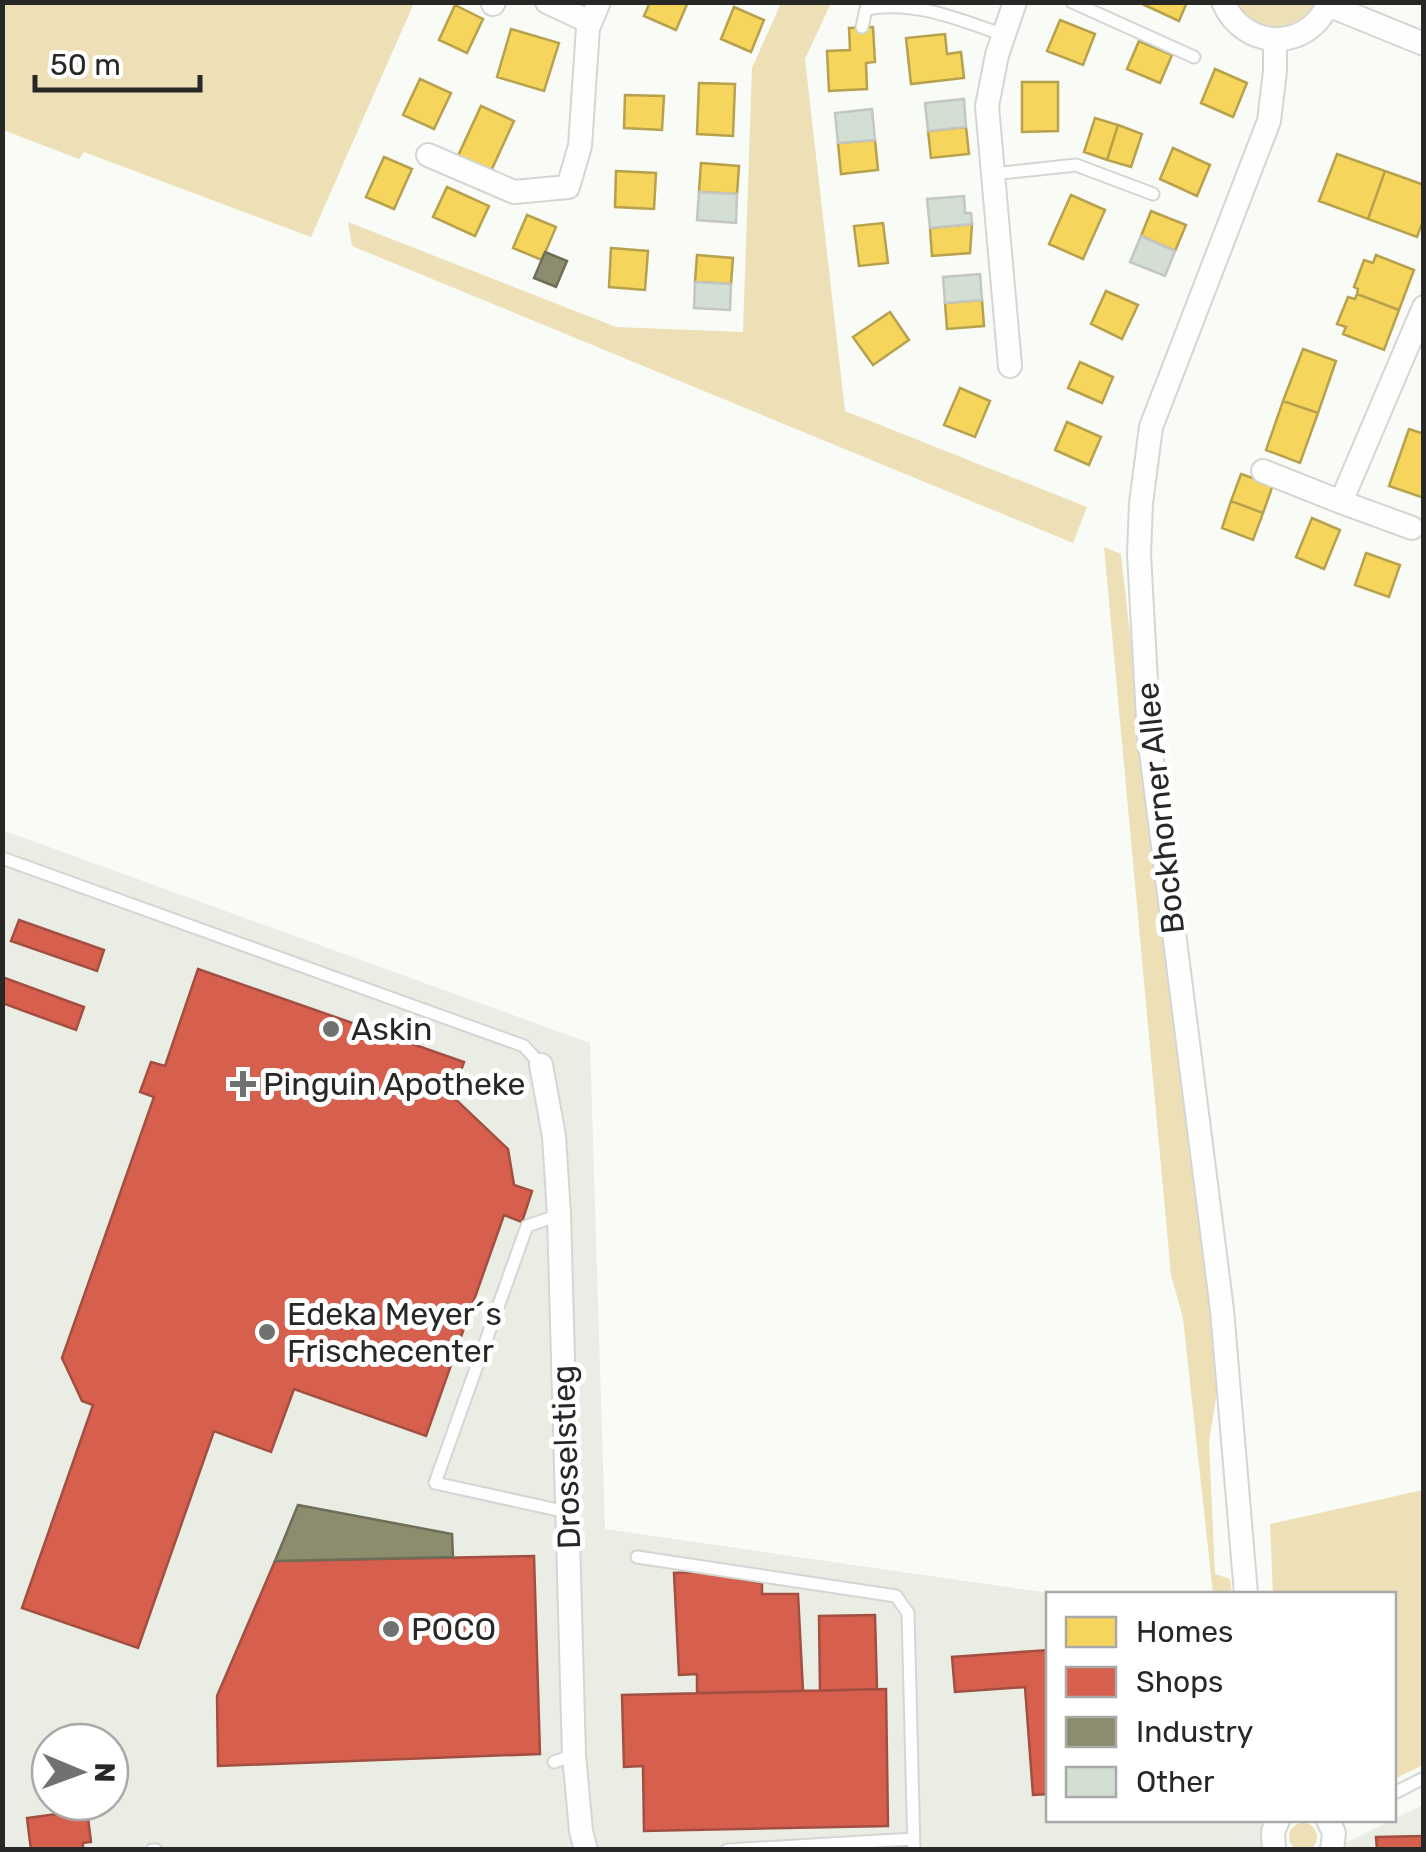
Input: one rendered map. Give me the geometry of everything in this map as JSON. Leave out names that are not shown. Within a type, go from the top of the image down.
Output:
[{"type":"street","points":[[428,155],[514,192],[568,187],[580,146],[595,12],[547,2]]},
{"type":"street","points":[[1010,366],[987,106],[1015,2]]},
{"type":"street","points":[[1223,2],[1242,29],[1257,37],[1292,38],[1320,20],[1329,4],[1424,44]]},
{"type":"street","name":"Bockhorner Allee","points":[[1246,1592],[1222,1310],[1149,736],[1139,554],[1151,427],[1270,120],[1275,40]]},
{"type":"street","points":[[1341,502],[1424,307]]},
{"type":"street","points":[[1263,472],[1412,528]]},
{"type":"street","name":"Drosselstieg","points":[[541,1066],[554,1136],[559,1216],[567,1512],[564,1759],[586,1850]]},
{"type":"street","points":[[1267,1848],[1277,1822]]},
{"type":"street","points":[[1332,1850],[1334,1822]]},
{"type":"lane","points":[[1072,2],[1194,56]]},
{"type":"lane","points":[[862,26],[866,9],[917,4],[1004,35]]},
{"type":"lane","points":[[993,174],[1076,165],[1153,194]]},
{"type":"lane","points":[[2,858],[524,1046],[541,1066]]},
{"type":"lane","points":[[559,1216],[528,1226],[435,1483],[567,1512]]},
{"type":"lane","points":[[637,1558],[896,1596],[908,1613],[914,1844],[727,1850]]},
{"type":"lane","points":[[1396,1793],[1424,1778]]},
{"type":"shaded area","points":[[2,3],[414,3],[311,237],[84,152],[79,159],[3,130]]},
{"type":"shaded area","points":[[781,3],[831,3],[805,59],[845,411],[1087,507],[1073,543],[352,246],[348,222],[616,327],[743,332],[752,68]]},
{"type":"shaded area","points":[[1237,3],[1315,3],[1297,21],[1276,27],[1254,21]]},
{"type":"shaded area","points":[[1104,547],[1121,554],[1166,954],[1220,1372],[1209,1442],[1215,1574],[1230,1579],[1232,1592],[1213,1592],[1183,1318],[1171,1275]]},
{"type":"shaded area","points":[[2,830],[590,1043],[605,1529],[1046,1593],[1046,1822],[1273,1822],[1279,1849],[3,1849]]},
{"type":"shaded area","points":[[1423,1490],[1423,1765],[1396,1778],[1396,1592],[1273,1592],[1270,1524]]},
{"type":"shaded area","points":[[1423,1805],[1423,1849],[1333,1849],[1388,1822],[1396,1822],[1396,1818]]},
{"type":"shaded area","points":[[1303,1823],[1313,1827],[1317,1837],[1313,1847],[1303,1851],[1293,1847],[1289,1837],[1293,1827]]},
{"type":"building: Homes","points":[[650,2],[688,2],[676,30],[644,16]]},
{"type":"building: Homes","points":[[1138,2],[1187,2],[1179,21]]},
{"type":"building: Homes","points":[[455,5],[483,19],[467,53],[439,40]]},
{"type":"building: Homes","points":[[734,7],[764,20],[751,52],[721,39]]},
{"type":"building: Homes","points":[[1060,20],[1095,34],[1083,65],[1047,51]]},
{"type":"building: Homes","points":[[873,27],[875,62],[866,63],[867,89],[829,91],[827,51],[850,50],[849,28]]},
{"type":"building: Homes","points":[[511,29],[559,43],[544,91],[497,77]]},
{"type":"building: Homes","points":[[945,34],[947,54],[961,52],[964,78],[911,84],[906,38]]},
{"type":"building: Homes","points":[[1139,41],[1172,55],[1160,83],[1127,69]]},
{"type":"building: Homes","points":[[1215,69],[1247,83],[1233,117],[1201,103]]},
{"type":"building: Homes","points":[[420,79],[451,93],[434,129],[403,115]]},
{"type":"building: Homes","points":[[1022,82],[1058,82],[1058,131],[1022,132]]},
{"type":"building: Homes","points":[[699,83],[735,84],[733,136],[697,134]]},
{"type":"building: Homes","points":[[625,95],[664,96],[662,130],[624,128]]},
{"type":"building: Homes","points":[[481,106],[514,121],[491,171],[458,156]]},
{"type":"building: Homes","points":[[1095,118],[1118,125],[1107,160],[1084,152]]},
{"type":"building: Homes","points":[[1118,125],[1142,134],[1131,167],[1107,160]]},
{"type":"building: Homes","points":[[966,127],[969,154],[931,158],[928,131]]},
{"type":"building: Homes","points":[[875,140],[878,170],[841,174],[838,143]]},
{"type":"building: Homes","points":[[1173,148],[1210,165],[1197,196],[1160,179]]},
{"type":"building: Homes","points":[[1337,154],[1385,171],[1368,219],[1319,201]]},
{"type":"building: Homes","points":[[384,157],[412,169],[394,209],[366,197]]},
{"type":"building: Homes","points":[[701,163],[739,166],[737,194],[699,192]]},
{"type":"building: Homes","points":[[616,171],[656,173],[654,209],[615,207]]},
{"type":"building: Homes","points":[[1385,171],[1424,185],[1424,218],[1417,237],[1368,219]]},
{"type":"building: Homes","points":[[447,187],[489,206],[475,236],[433,217]]},
{"type":"building: Homes","points":[[1071,195],[1105,210],[1083,259],[1049,244]]},
{"type":"building: Homes","points":[[1151,211],[1186,225],[1175,251],[1141,236]]},
{"type":"building: Homes","points":[[527,215],[556,227],[542,260],[513,248]]},
{"type":"building: Homes","points":[[883,223],[888,263],[859,266],[854,226]]},
{"type":"building: Homes","points":[[972,224],[970,253],[932,256],[930,228]]},
{"type":"building: Homes","points":[[611,248],[648,251],[645,290],[609,287]]},
{"type":"building: Homes","points":[[697,255],[733,258],[731,284],[695,282]]},
{"type":"building: Homes","points":[[1376,255],[1414,270],[1399,310],[1357,294],[1354,287],[1364,260],[1373,263]]},
{"type":"building: Homes","points":[[1106,291],[1138,305],[1122,339],[1091,324]]},
{"type":"building: Homes","points":[[1357,294],[1399,310],[1384,350],[1343,334],[1346,327],[1337,324],[1348,297],[1355,299]]},
{"type":"building: Homes","points":[[982,300],[984,326],[947,329],[945,303]]},
{"type":"building: Homes","points":[[890,312],[909,340],[873,365],[853,337]]},
{"type":"building: Homes","points":[[1303,349],[1336,361],[1318,413],[1283,401]]},
{"type":"building: Homes","points":[[1080,362],[1113,377],[1102,403],[1068,388]]},
{"type":"building: Homes","points":[[960,388],[990,401],[975,437],[944,425]]},
{"type":"building: Homes","points":[[1283,401],[1318,413],[1300,463],[1266,450]]},
{"type":"building: Homes","points":[[1067,422],[1101,437],[1089,465],[1055,450]]},
{"type":"building: Homes","points":[[1409,429],[1424,434],[1424,498],[1389,486]]},
{"type":"building: Homes","points":[[1241,474],[1273,485],[1263,513],[1231,501]]},
{"type":"building: Homes","points":[[1231,501],[1263,513],[1253,540],[1222,528]]},
{"type":"building: Homes","points":[[1312,518],[1340,530],[1324,569],[1296,557]]},
{"type":"building: Homes","points":[[1366,553],[1400,565],[1389,597],[1355,585]]},
{"type":"building: Shops","points":[[19,920],[104,950],[97,971],[11,941]]},
{"type":"building: Shops","name":"Edeka Meyer´s Frischecenter","points":[[198,969],[464,1062],[452,1096],[508,1149],[514,1185],[532,1191],[522,1222],[504,1215],[426,1436],[294,1389],[271,1452],[214,1431],[138,1648],[22,1608],[93,1405],[82,1401],[62,1358],[154,1097],[140,1092],[151,1062],[165,1066]]},
{"type":"building: Shops","points":[[2,977],[84,1007],[76,1030],[2,1003]]},
{"type":"building: Shops","name":"POCO","points":[[534,1556],[540,1754],[218,1766],[217,1696],[275,1561]]},
{"type":"building: Shops","points":[[700,1572],[762,1583],[762,1594],[798,1594],[803,1691],[697,1693],[697,1674],[679,1675],[674,1573]]},
{"type":"building: Shops","points":[[875,1615],[877,1689],[820,1691],[819,1616]]},
{"type":"building: Shops","points":[[1046,1650],[1046,1794],[1033,1795],[1025,1687],[955,1692],[952,1657]]},
{"type":"building: Shops","points":[[886,1689],[888,1826],[644,1831],[643,1766],[624,1767],[622,1695]]},
{"type":"building: Shops","points":[[27,1818],[30,1822],[88,1822],[91,1842],[83,1843],[83,1850],[31,1850]]},
{"type":"building: Shops","points":[[1424,1836],[1424,1850],[1377,1850],[1376,1837]]},
{"type":"building: Industry","points":[[545,252],[567,261],[556,287],[534,278]]},
{"type":"building: Industry","points":[[298,1505],[452,1534],[453,1557],[275,1561]]},
{"type":"building: Other","points":[[964,99],[966,127],[928,131],[925,103]]},
{"type":"building: Other","points":[[872,109],[875,140],[838,143],[835,113]]},
{"type":"building: Other","points":[[699,192],[737,194],[736,223],[697,220]]},
{"type":"building: Other","points":[[964,196],[965,213],[971,213],[972,224],[930,228],[927,199]]},
{"type":"building: Other","points":[[1141,236],[1175,251],[1165,276],[1130,262]]},
{"type":"building: Other","points":[[980,274],[982,300],[945,303],[943,277]]},
{"type":"building: Other","points":[[695,282],[731,284],[730,310],[694,308]]},
{"type":"place","name":"Askin","points":[[331,1029]]},
{"type":"place","name":"Pinguin Apotheke","points":[[243,1084]]},
{"type":"place","name":"Edeka Meyer´s Frischecenter","points":[[267,1332]]},
{"type":"place","name":"POCO","points":[[391,1629]]}]
